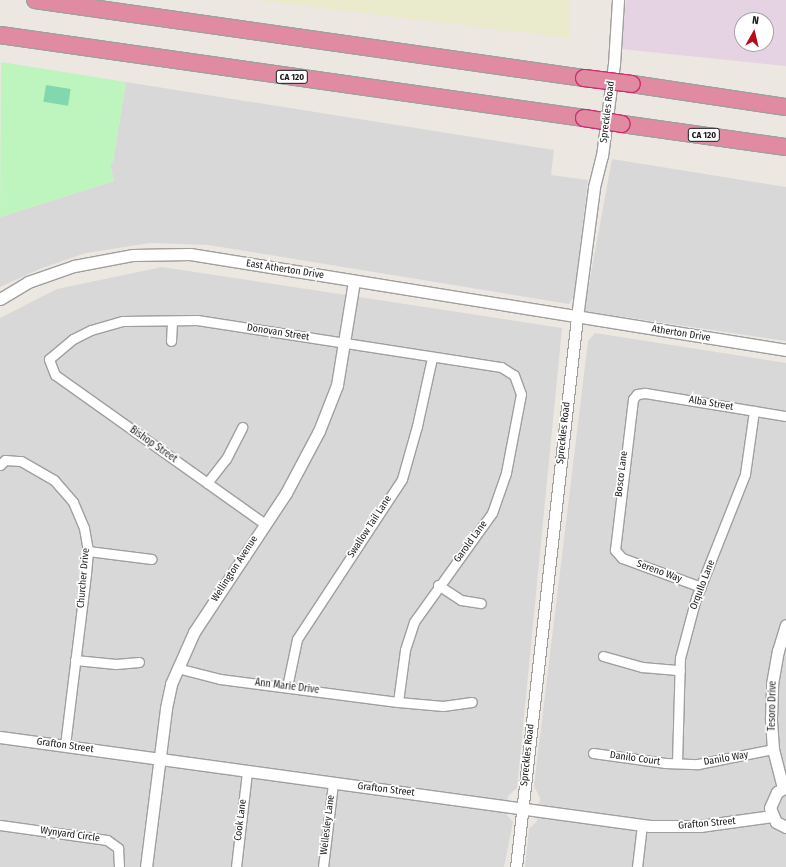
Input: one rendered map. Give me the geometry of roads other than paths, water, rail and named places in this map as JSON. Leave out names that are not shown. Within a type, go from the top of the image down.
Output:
[{"type":"highway","points":[[35,0],[786,107]]},
{"type":"highway","name":"CA 120","points":[[0,35],[786,147]]},
{"type":"street","name":"Spreckles Road","points":[[516,867],[577,317],[594,187],[602,156],[608,110],[618,0]]},
{"type":"street","name":"East Atherton Drive","points":[[0,299],[28,282],[74,266],[133,255],[190,254],[577,317]]},
{"type":"street","name":"Wellington Avenue","points":[[146,867],[166,708],[177,668],[194,632],[286,492],[319,431],[337,385],[354,281]]},
{"type":"street","name":"Atherton Drive","points":[[577,317],[786,350]]},
{"type":"street","name":"Donovan Street","points":[[49,359],[73,339],[91,330],[123,321],[198,320],[432,358],[501,367],[514,375]]},
{"type":"street","points":[[171,341],[172,321]]},
{"type":"street","name":"Swallow Tail Lane","points":[[287,687],[297,639],[402,478],[417,426],[432,358]]},
{"type":"street","name":"Bishop Street","points":[[49,359],[55,375],[265,524]]},
{"type":"street","name":"Garold Lane","points":[[398,702],[411,630],[438,586],[492,513],[506,473],[521,394],[514,375]]},
{"type":"street","name":"Alba Street","points":[[637,394],[645,393],[786,416]]},
{"type":"street","name":"Bosco Lane","points":[[617,555],[614,539],[629,415],[633,399],[637,394]]},
{"type":"street","name":"Orqullo Lane","points":[[677,763],[680,670],[688,625],[701,587],[745,474],[754,411]]},
{"type":"street","points":[[207,483],[226,459],[242,427]]},
{"type":"street","name":"Churcher Drive","points":[[0,465],[5,460],[21,461],[54,480],[68,494],[82,520],[88,551],[65,745]]},
{"type":"street","points":[[88,551],[151,559]]},
{"type":"street","name":"Sereno Way","points":[[617,555],[701,587]]},
{"type":"street","points":[[438,586],[461,600],[481,603]]},
{"type":"street","name":"Tesoro Drive","points":[[785,788],[774,749],[772,684],[778,651],[786,625]]},
{"type":"street","points":[[603,656],[642,667],[680,670]]},
{"type":"street","points":[[75,660],[116,664],[138,662]]},
{"type":"street","name":"Ann Marie Drive","points":[[177,668],[215,678],[398,702],[443,706],[472,702]]},
{"type":"street","name":"Grafton Street","points":[[0,737],[642,825],[700,826],[772,816]]},
{"type":"street","name":"Danilo Way","points":[[677,763],[705,763],[774,749]]},
{"type":"street","name":"Danilo Court","points":[[594,753],[677,763]]},
{"type":"street","name":"Cook Lane","points":[[236,867],[247,772]]},
{"type":"street","name":"Wellesley Lane","points":[[323,867],[333,783]]},
{"type":"street","points":[[785,788],[772,799],[772,816],[776,822],[786,827]]},
{"type":"street","name":"Wynyard Circle","points":[[0,825],[107,840],[118,848],[118,867]]},
{"type":"street","points":[[637,867],[642,825]]}]
